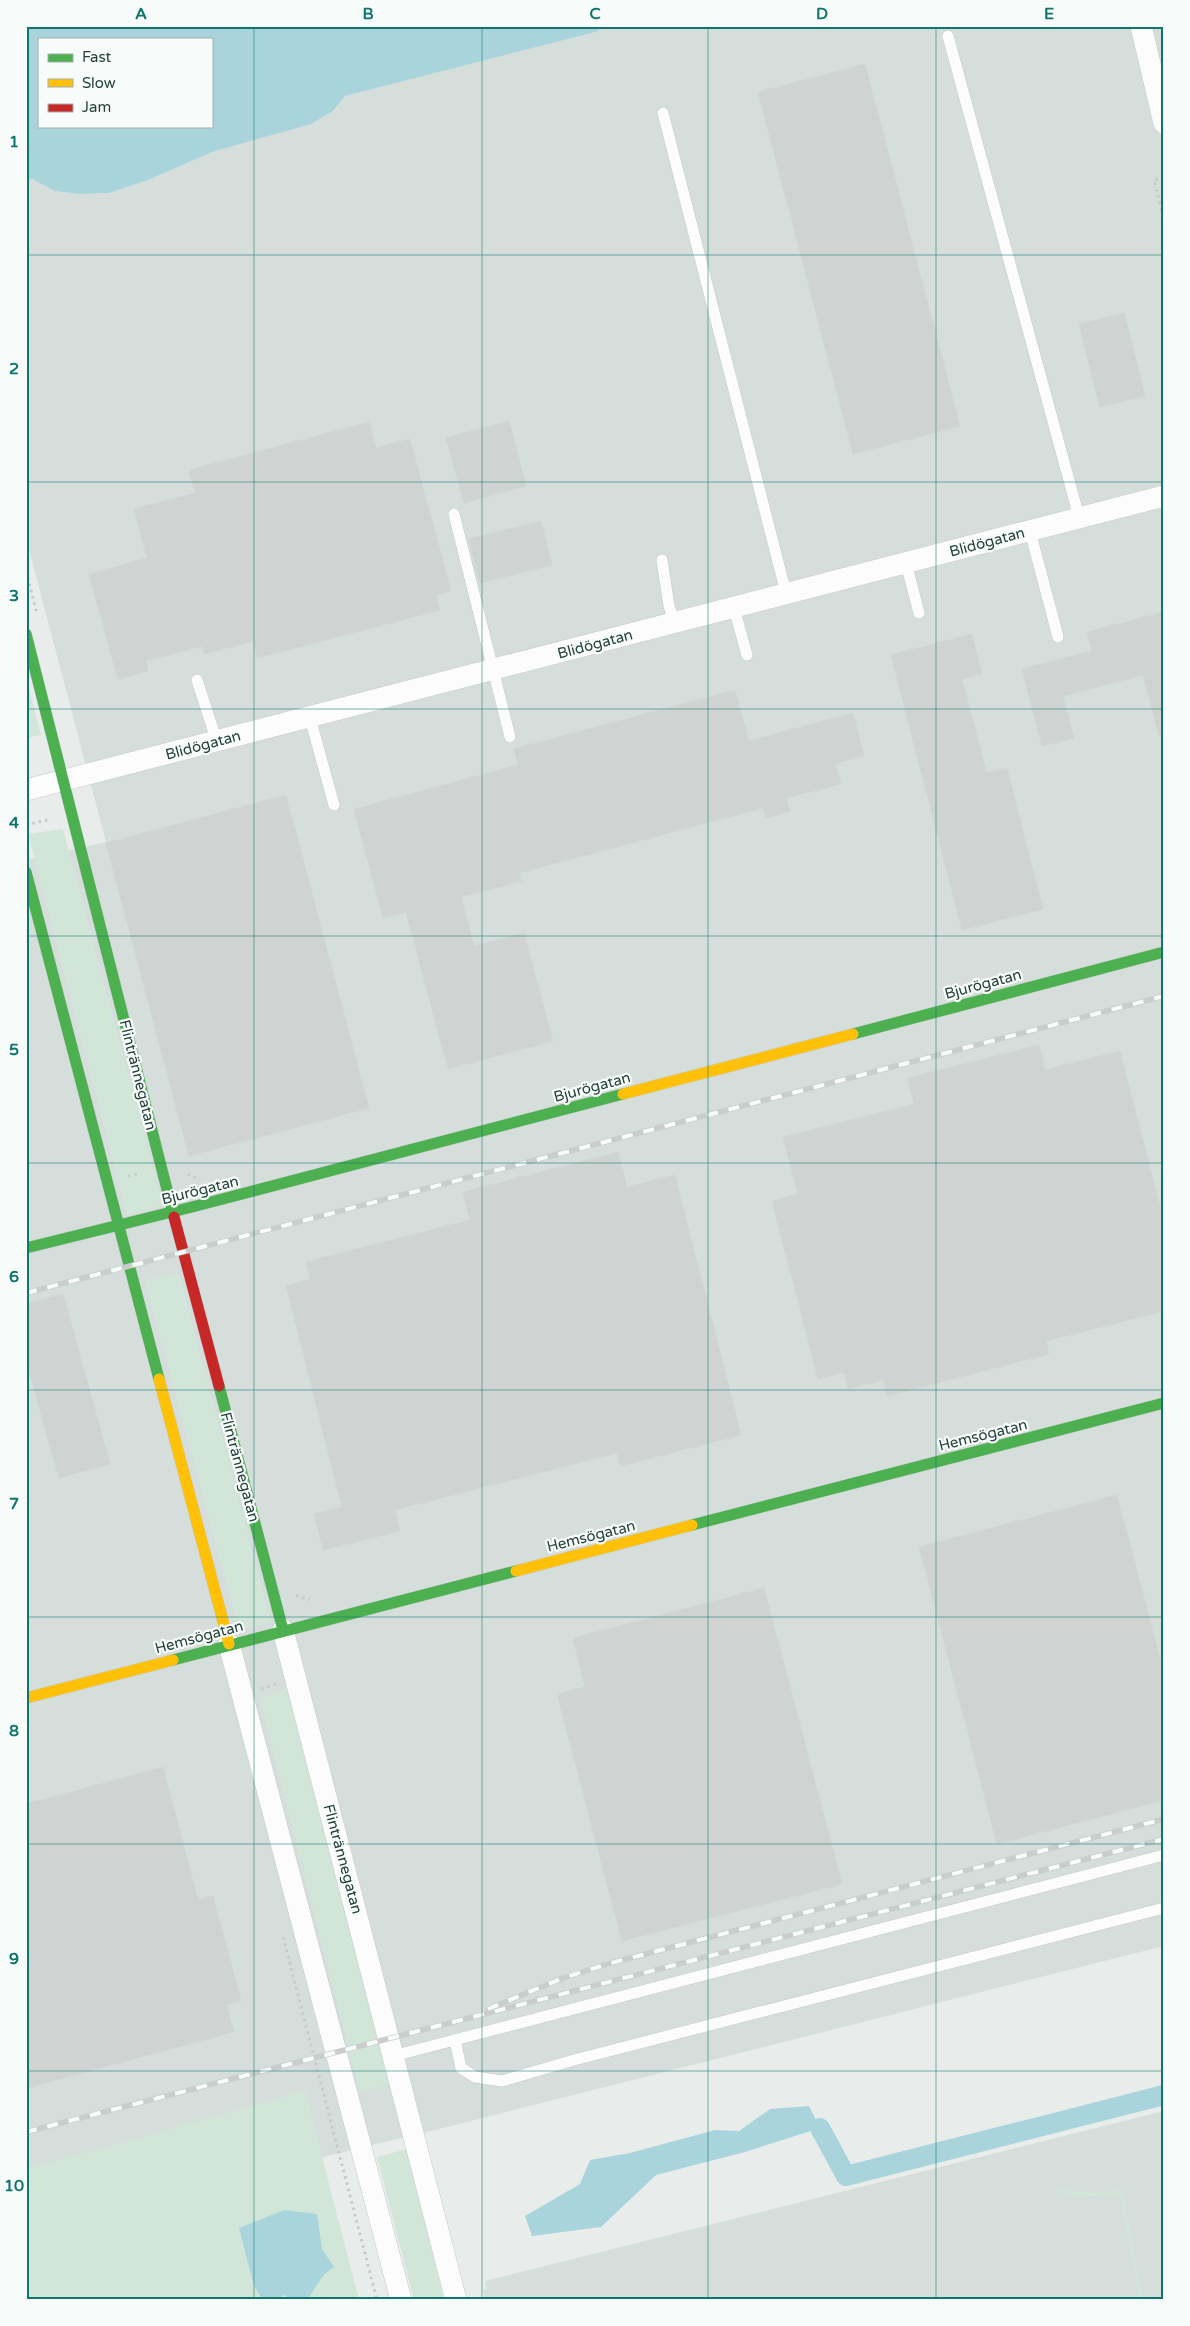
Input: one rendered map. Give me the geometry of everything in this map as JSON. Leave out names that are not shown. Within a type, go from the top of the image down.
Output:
[{"type":"street","points":[[1141,26],[1164,123]]},
{"type":"street","name":"Blidögatan","points":[[26,790],[1164,496]]},
{"type":"street","name":"Flintrännegatan","points":[[26,634],[173,1212],[456,2300]]},
{"type":"street","points":[[26,872],[401,2300]]},
{"type":"street","name":"Bjurögatan","points":[[26,1248],[173,1212],[1164,952]]},
{"type":"street","name":"Hemsögatan","points":[[26,1698],[283,1630],[1164,1404]]},
{"type":"lane","points":[[948,36],[1079,517]]},
{"type":"lane","points":[[663,113],[786,593]]},
{"type":"lane","points":[[454,514],[510,737]]},
{"type":"lane","points":[[1030,531],[1058,637]]},
{"type":"lane","points":[[662,560],[669,606],[674,623]]},
{"type":"lane","points":[[906,563],[919,613]]},
{"type":"lane","points":[[734,608],[747,655]]},
{"type":"lane","points":[[197,680],[217,742]]},
{"type":"lane","points":[[310,718],[334,805]]},
{"type":"lane","points":[[394,2056],[1164,1855]]},
{"type":"lane","points":[[455,2040],[461,2068],[476,2078],[502,2081],[574,2060],[1164,1908]]},
{"type":"path","points":[[1164,178],[1154,180],[1164,219]]},
{"type":"path","points":[[242,1694],[296,1679]]},
{"type":"shaded area","points":[[598,26],[1164,26],[1164,1946],[455,2125],[26,2229],[26,860],[106,842],[26,538],[26,180],[32,179],[55,191],[80,194],[109,193],[148,180],[215,151],[333,111],[345,96],[598,31]]},
{"type":"shaded area","points":[[1164,2111],[1164,2300],[485,2300],[483,2290],[487,2289],[485,2281]]},
{"type":"green space","points":[[26,678],[41,735],[26,738]]},
{"type":"green space","points":[[63,829],[163,1205],[127,1215],[28,834]]},
{"type":"green space","points":[[179,1274],[271,1622],[239,1630],[145,1281]]},
{"type":"green space","points":[[289,1688],[391,2085],[359,2091],[260,1698]]},
{"type":"green space","points":[[305,2091],[359,2300],[26,2300],[26,2168]]},
{"type":"green space","points":[[407,2149],[444,2300],[414,2300],[377,2157]]},
{"type":"green space","points":[[1052,2189],[1095,2193],[1122,2190],[1143,2300],[1140,2300],[1120,2193],[1079,2198]]},
{"type":"water","points":[[26,26],[598,26],[599,31],[345,96],[333,111],[311,124],[215,151],[148,180],[109,193],[80,194],[55,191],[32,179],[26,180]]},
{"type":"water","points":[[809,2106],[820,2128],[745,2152],[656,2175],[601,2227],[532,2236],[525,2216],[580,2184],[590,2160],[630,2153],[715,2130],[739,2131],[770,2109]]},
{"type":"water","points":[[284,2210],[317,2214],[322,2249],[334,2267],[322,2278],[307,2300],[296,2300],[283,2295],[279,2300],[260,2300],[261,2297],[254,2286],[239,2228]]},
{"type":"building","points":[[865,64],[960,426],[853,454],[758,92]]},
{"type":"building","points":[[1124,313],[1145,396],[1100,407],[1079,324]]},
{"type":"building","points":[[509,421],[526,486],[464,503],[446,438]]},
{"type":"building","points":[[369,422],[376,448],[410,439],[451,591],[436,595],[440,610],[257,658],[253,641],[204,654],[202,646],[146,661],[148,671],[118,679],[89,574],[147,558],[134,509],[195,493],[189,470]]},
{"type":"building","points":[[541,521],[552,565],[480,583],[469,539]]},
{"type":"building","points":[[1164,612],[1164,736],[1159,736],[1143,675],[1063,696],[1074,738],[1042,746],[1022,669],[1092,651],[1087,632]]},
{"type":"building","points":[[972,634],[982,674],[962,679],[987,773],[1007,768],[1043,909],[962,930],[891,655]]},
{"type":"building","points":[[735,690],[749,741],[853,713],[864,756],[835,764],[841,784],[786,798],[790,811],[766,818],[763,808],[519,873],[522,881],[461,897],[474,946],[524,933],[553,1041],[448,1069],[406,912],[383,918],[354,809],[518,765],[514,749]]},
{"type":"building","points":[[286,795],[369,1108],[189,1156],[106,843]]},
{"type":"building","points":[[1039,1045],[1045,1070],[1120,1051],[1164,1223],[1164,1311],[1046,1341],[1049,1354],[887,1396],[883,1380],[848,1389],[844,1372],[818,1379],[772,1201],[798,1194],[783,1137],[914,1104],[908,1078]]},
{"type":"building","points":[[618,1152],[627,1187],[675,1175],[741,1435],[620,1466],[617,1453],[395,1510],[400,1531],[323,1550],[314,1514],[342,1507],[286,1286],[310,1279],[306,1262],[470,1220],[463,1192]]},
{"type":"building","points":[[63,1294],[110,1464],[59,1478],[26,1360],[26,1304]]},
{"type":"building","points":[[1117,1495],[1164,1674],[1164,1800],[997,1844],[919,1547]]},
{"type":"building","points":[[764,1588],[842,1884],[622,1941],[557,1694],[585,1687],[573,1638]]},
{"type":"building","points":[[163,1767],[198,1900],[213,1896],[241,2001],[226,2005],[234,2032],[26,2088],[26,1804]]},
{"type":"waterway","points":[[820,2128],[846,2176],[1164,2095]]},
{"type":"railway","points":[[26,1293],[1164,996]]},
{"type":"railway","points":[[488,2009],[563,1978],[611,1963],[1164,1819]]},
{"type":"railway","points":[[26,2132],[1164,1839]]},
{"type":"traffic: fast","points":[[26,634],[174,1217]]},
{"type":"traffic: fast","points":[[26,872],[159,1379]]},
{"type":"traffic: fast","points":[[853,1034],[1164,952]]},
{"type":"traffic: fast","points":[[26,1248],[192,1207],[623,1094]]},
{"type":"traffic: fast","points":[[219,1386],[283,1630]]},
{"type":"traffic: fast","points":[[692,1525],[1164,1403]]},
{"type":"traffic: fast","points":[[173,1660],[516,1571]]},
{"type":"traffic: slow","points":[[623,1094],[853,1034]]},
{"type":"traffic: slow","points":[[159,1379],[229,1644]]},
{"type":"traffic: slow","points":[[516,1571],[692,1525]]},
{"type":"traffic: slow","points":[[26,1698],[173,1660]]},
{"type":"traffic: jam","points":[[174,1217],[219,1386]]}]
